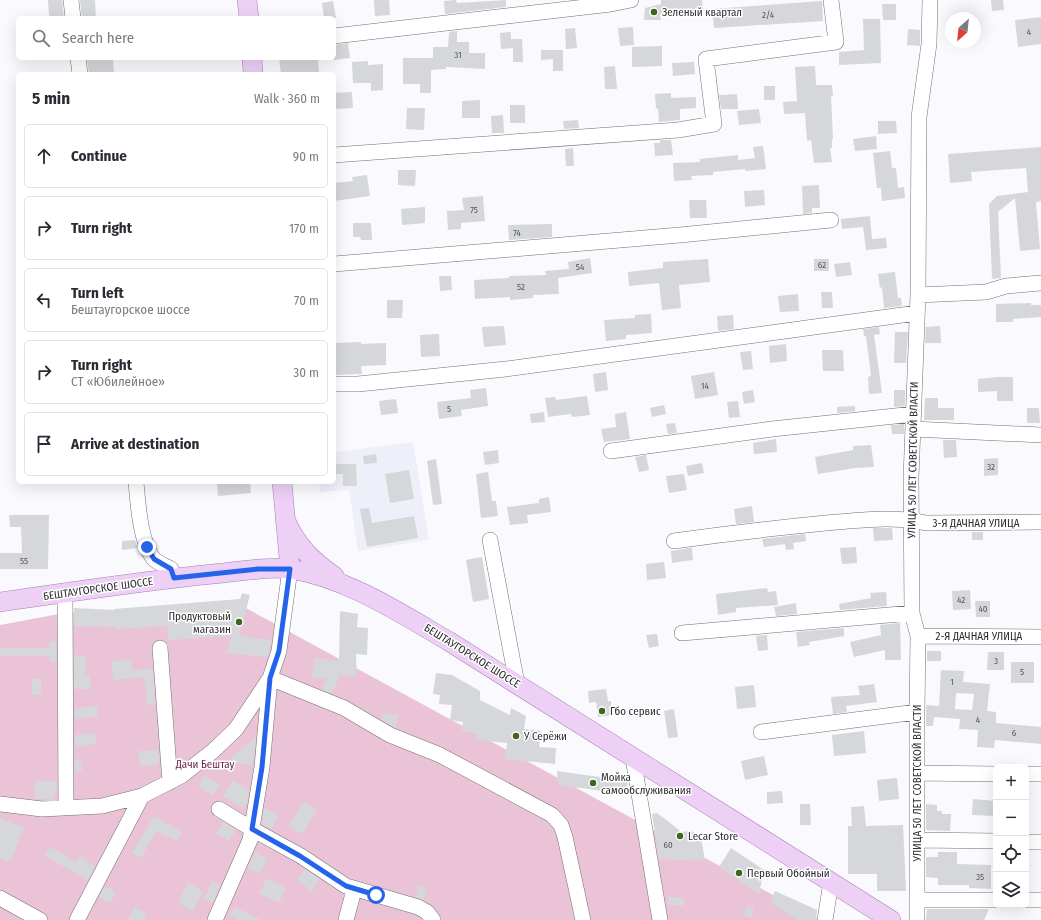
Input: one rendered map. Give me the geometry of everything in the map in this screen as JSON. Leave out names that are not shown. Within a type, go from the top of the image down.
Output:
[{"type":"main road","points":[[247,0],[249,16]]},
{"type":"main road","points":[[252,60],[253,72]]},
{"type":"main road","points":[[282,484],[290,569]]},
{"type":"main road","points":[[258,569],[269,564],[276,554],[285,519]]},
{"type":"main road","points":[[285,519],[291,534],[299,546],[317,564],[349,586]]},
{"type":"main road","name":"БЕШТАУГОРСКОЕ ШОССЕ","points":[[0,602],[174,578],[258,569],[290,569],[320,576],[349,586],[391,608],[516,684],[890,920]]},
{"type":"street","points":[[71,0],[73,16]]},
{"type":"street","points":[[336,36],[611,4],[631,0]]},
{"type":"street","points":[[336,155],[678,130],[714,124],[706,59],[836,42],[831,0]]},
{"type":"street","name":"УЛИЦА 50 ЛЕТ СОВЕТСКОЙ ВЛАСТИ","points":[[917,920],[918,840],[916,712],[918,636],[912,613],[911,478],[918,295],[919,117],[929,44],[930,0]]},
{"type":"street","points":[[78,60],[80,72]]},
{"type":"street","points":[[336,264],[665,236],[831,220]]},
{"type":"street","points":[[918,295],[986,292],[1006,286],[1041,283]]},
{"type":"street","points":[[336,384],[358,384],[506,370],[917,313]]},
{"type":"street","points":[[612,451],[772,429],[914,421],[1041,435]]},
{"type":"street","points":[[136,484],[141,521],[147,547],[154,559],[171,569],[174,578]]},
{"type":"street","name":"3-Я ДАЧНАЯ УЛИЦА","points":[[674,541],[780,527],[875,519],[912,520],[926,523],[1041,522]]},
{"type":"street","points":[[490,540],[516,684]]},
{"type":"street","points":[[215,920],[250,840],[262,767],[270,678],[279,651],[290,569]]},
{"type":"street","points":[[65,593],[66,808]]},
{"type":"street","points":[[682,633],[912,613]]},
{"type":"street","name":"2-Я ДАЧНАЯ УЛИЦА","points":[[918,636],[1041,636]]},
{"type":"street","points":[[160,648],[170,782]]},
{"type":"street","points":[[0,804],[42,809],[102,806],[142,796],[181,776],[213,751],[236,729],[270,678]]},
{"type":"street","points":[[270,678],[344,708],[390,735],[440,755],[552,815],[561,825],[565,837],[583,920]]},
{"type":"street","points":[[761,732],[916,712]]},
{"type":"street","points":[[633,758],[660,920]]},
{"type":"street","points":[[917,773],[993,774]]},
{"type":"street","points":[[1029,774],[1041,774]]},
{"type":"street","points":[[77,920],[142,796]]},
{"type":"street","points":[[219,809],[289,849],[331,877],[354,890],[418,907],[427,912],[433,920]]},
{"type":"street","points":[[918,840],[993,841]]},
{"type":"street","points":[[1029,842],[1041,842]]},
{"type":"street","points":[[826,920],[831,882]]},
{"type":"street","points":[[346,920],[354,890]]},
{"type":"street","points":[[0,898],[40,920]]},
{"type":"street","points":[[917,900],[993,900]]},
{"type":"street","points":[[1029,900],[1041,900]]},
{"type":"shaded area","points":[[413,442],[429,540],[358,551],[349,490],[320,492],[319,484],[336,484],[336,452]]},
{"type":"green space","name":"Дачи Бештау","points":[[242,606],[819,920],[0,920],[0,625],[64,613]]},
{"type":"building","points":[[48,0],[62,0],[64,16],[49,16]]},
{"type":"building","points":[[80,0],[95,0],[96,16],[82,16]]},
{"type":"building","points":[[374,0],[389,0],[390,15],[375,16]]},
{"type":"building","points":[[456,0],[457,3],[506,0],[506,7],[445,14],[444,1]]},
{"type":"building","points":[[661,0],[702,0],[703,12],[660,15],[661,20],[644,20],[645,8],[661,4]]},
{"type":"building","points":[[991,0],[1003,0],[1004,10],[992,11]]},
{"type":"building","points":[[333,1],[336,16],[324,16],[322,3]]},
{"type":"building","points":[[822,1],[823,21],[714,28],[712,9]]},
{"type":"building","points":[[882,4],[896,4],[896,20],[883,20]]},
{"type":"building","points":[[1041,17],[1041,44],[1018,47],[1015,20]]},
{"type":"building","points":[[863,19],[880,19],[881,63],[839,65],[839,52],[864,50]]},
{"type":"building","points":[[633,27],[634,45],[620,46],[618,28]]},
{"type":"building","points":[[575,28],[577,48],[566,49],[565,29]]},
{"type":"building","points":[[908,29],[920,30],[920,46],[907,45]]},
{"type":"building","points":[[457,31],[457,42],[469,42],[469,53],[485,53],[485,69],[446,67],[446,69],[431,70],[431,93],[420,93],[420,84],[403,84],[403,58],[433,58],[433,47],[448,47],[449,32]]},
{"type":"building","points":[[511,32],[511,39],[522,39],[523,62],[513,62],[513,48],[501,49],[500,33]]},
{"type":"building","points":[[348,43],[350,58],[336,60],[336,45]]},
{"type":"building","points":[[662,46],[662,66],[632,67],[632,47]]},
{"type":"building","points":[[541,50],[563,50],[563,71],[553,71],[553,59],[541,60]]},
{"type":"building","points":[[87,60],[113,60],[114,72],[89,72]]},
{"type":"building","points":[[279,60],[318,60],[319,72],[281,72]]},
{"type":"building","points":[[368,61],[368,65],[383,64],[383,90],[371,91],[371,83],[353,83],[352,62]]},
{"type":"building","points":[[694,62],[695,74],[673,76],[672,63]]},
{"type":"building","points":[[615,66],[617,89],[605,89],[604,67]]},
{"type":"building","points":[[815,66],[816,85],[832,85],[833,96],[831,96],[833,139],[832,148],[830,148],[832,162],[814,163],[811,140],[807,141],[805,113],[784,114],[783,102],[797,101],[795,67]]},
{"type":"building","points":[[764,86],[775,86],[775,100],[764,100]]},
{"type":"building","points":[[352,92],[353,108],[336,109],[336,93]]},
{"type":"building","points":[[671,93],[671,98],[696,97],[696,108],[680,109],[680,120],[659,122],[655,94]]},
{"type":"building","points":[[737,94],[738,109],[721,109],[719,95]]},
{"type":"building","points":[[480,100],[480,118],[462,118],[462,101]]},
{"type":"building","points":[[510,105],[525,105],[525,123],[510,123]]},
{"type":"building","points":[[407,108],[425,108],[424,130],[406,129]]},
{"type":"building","points":[[759,109],[761,123],[739,125],[737,111]]},
{"type":"building","points":[[503,115],[504,133],[492,133],[491,116]]},
{"type":"building","points":[[578,120],[579,128],[564,129],[563,121]]},
{"type":"building","points":[[878,121],[896,121],[897,133],[878,134]]},
{"type":"building","points":[[876,136],[877,149],[855,151],[853,139]]},
{"type":"building","points":[[660,140],[671,140],[673,155],[655,156],[654,143],[660,143]]},
{"type":"building","points":[[763,146],[766,169],[713,172],[713,175],[691,176],[692,180],[674,181],[673,163],[700,162],[700,159],[738,155],[738,160],[755,158],[753,147]]},
{"type":"building","points":[[1041,147],[1041,201],[1036,202],[1040,249],[1020,251],[1015,198],[998,212],[1001,278],[992,279],[989,204],[997,196],[1028,192],[1026,168],[971,172],[972,181],[950,183],[948,154]]},
{"type":"building","points":[[573,148],[574,166],[566,166],[565,149]]},
{"type":"building","points":[[890,151],[892,168],[896,168],[898,188],[904,187],[905,198],[882,201],[881,188],[877,188],[873,153]]},
{"type":"building","points":[[398,170],[416,170],[415,186],[398,185]]},
{"type":"building","points":[[367,175],[370,196],[336,201],[336,183],[353,181],[352,177]]},
{"type":"building","points":[[819,185],[820,208],[812,208],[812,213],[803,214],[802,186]]},
{"type":"building","points":[[764,190],[765,205],[745,207],[744,191]]},
{"type":"building","points":[[483,196],[485,221],[461,223],[461,229],[448,230],[447,211],[464,210],[462,198]]},
{"type":"building","points":[[689,200],[706,200],[707,218],[690,218]]},
{"type":"building","points":[[425,207],[425,223],[402,225],[401,209]]},
{"type":"building","points":[[870,216],[872,239],[886,238],[887,248],[866,250],[863,227],[842,229],[841,219]]},
{"type":"building","points":[[353,223],[371,223],[372,240],[361,240],[360,237],[353,237]]},
{"type":"building","points":[[552,224],[552,237],[509,240],[508,225]]},
{"type":"building","points":[[590,258],[592,273],[558,278],[559,294],[533,295],[533,298],[510,300],[510,297],[475,299],[474,280],[509,278],[509,276],[546,275],[545,271],[569,269],[568,262]]},
{"type":"building","points":[[708,259],[710,282],[679,285],[681,308],[662,310],[659,283],[629,286],[628,272],[663,268],[663,262]]},
{"type":"building","points":[[814,259],[829,259],[829,271],[814,271]]},
{"type":"building","points":[[850,262],[852,275],[836,277],[834,264]]},
{"type":"building","points":[[895,272],[898,298],[901,298],[902,306],[884,308],[882,287],[880,288],[878,274]]},
{"type":"building","points":[[439,276],[451,276],[452,290],[440,291]]},
{"type":"building","points":[[821,292],[832,292],[833,308],[822,308]]},
{"type":"building","points":[[798,294],[799,311],[780,312],[778,296]]},
{"type":"building","points":[[387,300],[403,300],[402,318],[387,318]]},
{"type":"building","points":[[1031,303],[1031,305],[1041,305],[1041,317],[1013,319],[1013,322],[996,322],[996,304]]},
{"type":"building","points":[[651,314],[652,333],[626,335],[626,339],[606,341],[604,320],[635,318],[635,315]]},
{"type":"building","points":[[733,315],[734,329],[718,331],[717,316]]},
{"type":"building","points":[[504,326],[506,345],[484,347],[482,327]]},
{"type":"building","points":[[940,326],[941,343],[925,343],[926,327]]},
{"type":"building","points":[[879,327],[880,334],[874,335],[882,393],[869,394],[868,377],[871,376],[866,336],[864,336],[863,329]]},
{"type":"building","points":[[895,332],[908,332],[906,363],[894,363]]},
{"type":"building","points":[[439,334],[440,356],[421,357],[420,335]]},
{"type":"building","points":[[336,343],[386,343],[386,365],[361,366],[362,374],[336,375]]},
{"type":"building","points":[[786,344],[787,361],[770,363],[769,346]]},
{"type":"building","points":[[822,350],[843,350],[844,371],[823,371]]},
{"type":"building","points":[[751,351],[753,369],[743,370],[740,352]]},
{"type":"building","points":[[606,372],[608,390],[595,392],[593,374]]},
{"type":"building","points":[[714,372],[718,395],[695,399],[691,376]]},
{"type":"building","points":[[1013,377],[1013,401],[997,401],[997,391],[978,392],[978,379]]},
{"type":"building","points":[[486,388],[488,406],[461,410],[462,416],[439,419],[437,402],[471,398],[470,390]]},
{"type":"building","points":[[753,390],[755,402],[744,404],[742,392]]},
{"type":"building","points":[[894,390],[905,390],[905,406],[894,407]]},
{"type":"building","points":[[587,396],[590,415],[572,417],[571,414],[548,417],[545,398],[555,397],[556,400]]},
{"type":"building","points":[[925,398],[938,398],[938,408],[954,408],[954,420],[924,420]]},
{"type":"building","points":[[396,399],[398,413],[381,415],[379,401]]},
{"type":"building","points":[[738,401],[740,417],[729,418],[727,402]]},
{"type":"building","points":[[664,405],[666,414],[652,417],[650,408]]},
{"type":"building","points":[[855,406],[855,411],[837,413],[837,407]]},
{"type":"building","points":[[1027,408],[1039,408],[1040,423],[1027,423]]},
{"type":"building","points":[[544,412],[545,422],[531,423],[530,414]]},
{"type":"building","points":[[626,412],[630,439],[604,442],[601,429],[616,427],[615,414]]},
{"type":"building","points":[[675,423],[677,433],[668,434],[666,424]]},
{"type":"building","points":[[904,424],[904,434],[892,434],[891,425]]},
{"type":"building","points":[[776,439],[777,452],[754,454],[753,443]]},
{"type":"building","points":[[943,440],[956,440],[957,457],[944,458]]},
{"type":"building","points":[[871,445],[874,467],[855,468],[818,474],[815,457],[853,450],[853,446]]},
{"type":"building","points":[[498,450],[499,463],[485,465],[483,452]]},
{"type":"building","points":[[376,454],[377,463],[364,464],[363,456]]},
{"type":"building","points":[[646,455],[649,470],[639,472],[635,457]]},
{"type":"building","points":[[998,458],[998,475],[984,476],[984,459]]},
{"type":"building","points":[[436,459],[442,504],[433,505],[427,461]]},
{"type":"building","points":[[702,463],[704,473],[688,476],[686,466]]},
{"type":"building","points":[[336,464],[356,464],[357,486],[343,486],[343,474],[336,474]]},
{"type":"building","points":[[409,470],[414,499],[390,503],[385,474]]},
{"type":"building","points":[[488,472],[492,501],[496,501],[498,516],[481,518],[476,474]]},
{"type":"building","points":[[684,474],[687,490],[669,493],[666,476]]},
{"type":"building","points":[[217,484],[250,484],[251,493],[218,496]]},
{"type":"building","points":[[549,497],[551,512],[527,515],[528,523],[510,525],[507,507],[539,503],[539,499]]},
{"type":"building","points":[[752,506],[754,522],[736,524],[734,509]]},
{"type":"building","points":[[369,508],[372,523],[414,516],[418,538],[367,547],[360,509]]},
{"type":"building","points":[[9,515],[49,515],[48,569],[0,569],[0,553],[22,553],[21,527],[10,527]]},
{"type":"building","points":[[873,528],[892,528],[893,540],[874,541]]},
{"type":"building","points":[[972,532],[983,532],[983,540],[972,540]]},
{"type":"building","points":[[805,534],[806,541],[793,543],[794,549],[786,550],[785,544],[764,547],[762,539]]},
{"type":"building","points":[[135,540],[138,548],[122,550],[122,541]]},
{"type":"building","points":[[856,547],[857,563],[842,564],[840,548]]},
{"type":"building","points":[[692,548],[693,560],[672,563],[671,551]]},
{"type":"building","points":[[482,557],[489,599],[473,602],[466,560]]},
{"type":"building","points":[[664,562],[666,578],[647,580],[646,564]]},
{"type":"building","points":[[767,588],[768,592],[776,591],[778,605],[736,608],[736,612],[718,615],[716,594]]},
{"type":"building","points":[[970,590],[971,609],[953,610],[952,591]]},
{"type":"building","points":[[886,592],[887,606],[840,610],[839,604],[871,598],[870,593]]},
{"type":"building","points":[[242,593],[250,595],[239,636],[271,640],[268,657],[227,653],[231,636],[168,640],[167,626],[116,629],[116,627],[74,626],[74,608],[114,610],[240,599]]},
{"type":"building","points":[[975,601],[990,601],[990,617],[976,617]]},
{"type":"building","points":[[796,603],[797,614],[776,616],[774,607]]},
{"type":"building","points":[[340,611],[358,614],[357,627],[368,628],[367,655],[356,654],[357,676],[340,675],[332,693],[322,690],[327,679],[312,678],[314,658],[339,661]]},
{"type":"building","points":[[900,623],[901,660],[885,660],[885,650],[854,657],[850,642],[881,635],[880,625]]},
{"type":"building","points":[[844,628],[844,636],[809,642],[810,645],[798,647],[796,632]]},
{"type":"building","points":[[657,634],[659,646],[649,648],[646,635]]},
{"type":"building","points":[[767,635],[768,650],[758,651],[756,636]]},
{"type":"building","points":[[49,641],[56,642],[56,662],[49,661],[49,656],[0,656],[0,648],[49,648]]},
{"type":"building","points":[[927,651],[941,651],[941,661],[927,661]]},
{"type":"building","points":[[988,652],[1004,652],[1004,670],[987,670]]},
{"type":"building","points":[[74,655],[86,656],[85,675],[90,675],[90,689],[74,689]]},
{"type":"building","points":[[131,660],[132,670],[153,669],[155,704],[147,705],[145,677],[113,680],[112,661]]},
{"type":"building","points":[[1011,662],[1034,662],[1034,683],[1011,683]]},
{"type":"building","points":[[941,670],[964,671],[963,682],[990,684],[987,711],[996,712],[996,723],[1041,727],[1041,744],[995,740],[994,748],[977,747],[978,730],[959,729],[960,719],[934,717],[933,726],[926,726],[926,705],[939,706]],"holes":[[[956,693],[974,694],[972,710],[955,709]]]},
{"type":"building","points":[[436,673],[452,675],[480,691],[480,700],[510,715],[511,708],[526,716],[524,729],[541,731],[539,747],[556,748],[555,764],[505,759],[507,743],[477,740],[477,733],[462,731],[463,722],[450,720],[452,705],[439,704],[440,695],[433,694]]},
{"type":"building","points":[[32,679],[41,679],[41,695],[32,695]]},
{"type":"building","points":[[874,684],[877,702],[846,706],[847,712],[833,714],[831,697],[860,695],[858,686]]},
{"type":"building","points":[[754,685],[756,707],[737,709],[735,687]]},
{"type":"building","points":[[606,689],[608,701],[611,701],[612,715],[598,717],[596,702],[589,703],[588,691]]},
{"type":"building","points":[[97,706],[98,717],[75,719],[75,708]]},
{"type":"building","points":[[674,709],[678,737],[668,738],[664,711]]},
{"type":"building","points":[[382,713],[398,715],[396,728],[382,720]]},
{"type":"building","points":[[864,731],[866,753],[834,756],[832,735]]},
{"type":"building","points":[[95,733],[96,744],[75,747],[75,735]]},
{"type":"building","points":[[256,737],[253,765],[232,762],[233,756]]},
{"type":"building","points":[[158,750],[159,764],[140,766],[139,751]]},
{"type":"building","points":[[764,756],[768,775],[745,780],[741,761]]},
{"type":"building","points":[[75,760],[81,760],[82,771],[75,772]]},
{"type":"building","name":"Мойка самообслуживания","points":[[557,771],[628,781],[626,794],[558,785]]},
{"type":"building","points":[[204,775],[220,785],[213,795],[198,786]]},
{"type":"building","points":[[897,778],[899,799],[879,801],[877,780]]},
{"type":"building","points":[[233,780],[249,790],[247,802],[243,808],[223,796]]},
{"type":"building","points":[[35,781],[57,781],[57,791],[54,791],[54,799],[35,799]]},
{"type":"building","points":[[782,791],[783,803],[767,804],[767,792]]},
{"type":"building","points":[[973,799],[993,801],[993,816],[972,815]]},
{"type":"building","points":[[303,802],[317,810],[303,834],[289,826]]},
{"type":"building","points":[[800,804],[810,804],[811,825],[800,825]]},
{"type":"building","points":[[926,804],[937,805],[937,811],[942,811],[942,814],[951,814],[950,831],[926,830]]},
{"type":"building","points":[[864,806],[866,826],[903,825],[906,891],[877,891],[877,874],[848,874],[848,826],[852,826],[851,807]]},
{"type":"building","points":[[264,808],[278,815],[272,829],[262,824]]},
{"type":"building","points":[[657,813],[681,832],[692,831],[701,837],[705,861],[659,859],[652,814]]},
{"type":"building","points":[[154,816],[182,832],[177,841],[156,831],[141,858],[132,853]]},
{"type":"building","points":[[0,818],[24,828],[10,862],[0,857]]},
{"type":"building","points":[[223,822],[236,830],[229,841],[216,834]]},
{"type":"building","points":[[50,847],[76,862],[80,856],[95,866],[88,880],[45,856]]},
{"type":"building","points":[[731,848],[764,870],[759,894],[719,867]]},
{"type":"building","points":[[255,852],[268,859],[260,874],[248,868]]},
{"type":"building","points":[[938,852],[957,852],[957,864],[991,865],[991,889],[969,888],[969,885],[938,885],[938,878],[926,877],[926,857],[938,857]]},
{"type":"building","points":[[305,869],[320,879],[312,891],[297,880]]},
{"type":"building","points":[[267,878],[286,888],[279,903],[259,893]]},
{"type":"building","points":[[213,881],[220,885],[213,903],[204,899]]},
{"type":"building","points":[[188,883],[203,891],[193,911],[178,903]]},
{"type":"building","points":[[419,885],[427,888],[423,900],[416,897]]},
{"type":"building","points":[[105,886],[116,892],[110,903],[99,897]]},
{"type":"building","points":[[775,891],[817,910],[816,920],[797,920],[770,902]]},
{"type":"building","points":[[668,897],[684,898],[684,906],[668,905]]},
{"type":"building","points":[[746,906],[754,908],[752,918],[744,916]]},
{"type":"building","points":[[135,907],[147,913],[144,920],[128,920]]},
{"type":"building","points":[[235,907],[261,920],[237,920],[230,916]]},
{"type":"building","points":[[927,909],[989,909],[984,920],[926,920]]},
{"type":"place","name":"Зеленый квартал","points":[[654,12]]},
{"type":"place","name":"Продуктовый магазин","points":[[239,622]]},
{"type":"place","name":"Гбо cервис","points":[[602,711]]},
{"type":"place","name":"У Серёжи","points":[[516,736]]},
{"type":"place","name":"Мойка самообслуживания","points":[[593,783]]},
{"type":"place","name":"Lecar Store","points":[[680,836]]},
{"type":"place","name":"Первый Обойный","points":[[739,873]]},
{"type":"route","points":[[147,547],[154,559],[171,569],[174,578],[258,569],[290,569],[279,651],[270,678],[262,767],[252,829],[277,842],[346,886],[354,890],[376,895]]}]
